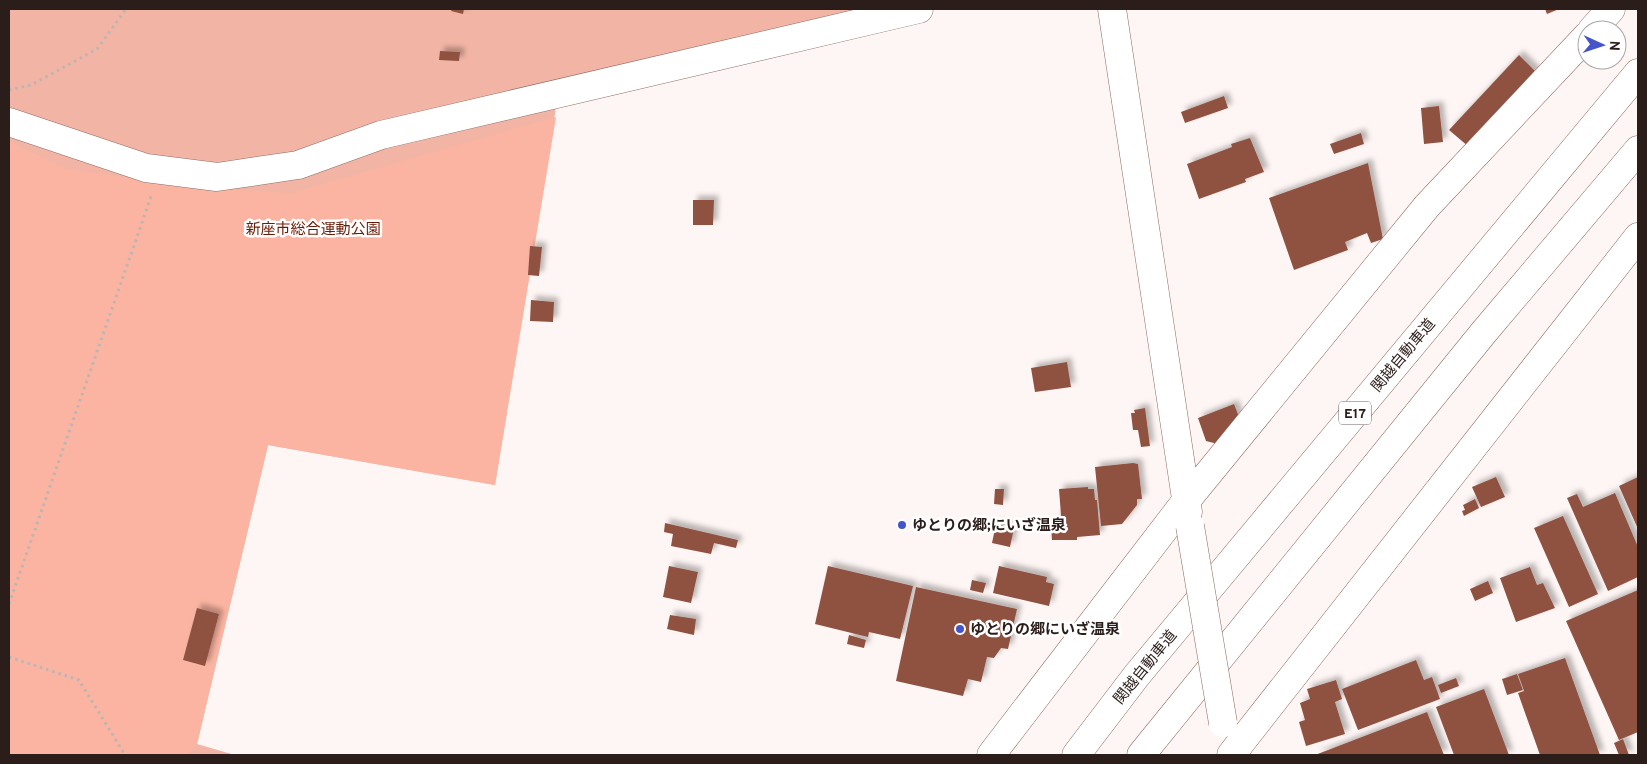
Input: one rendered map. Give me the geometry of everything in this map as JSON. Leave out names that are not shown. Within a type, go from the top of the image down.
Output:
[{"type":"main road","points":[[9,122],[146,168],[218,177],[298,165],[381,135],[919,9]]},
{"type":"main road","points":[[1112,9],[1188,513],[1230,755]]},
{"type":"main road","points":[[1601,20],[1611,9]]},
{"type":"main road","points":[[991,755],[1188,513],[1427,206],[1577,47]]},
{"type":"main road","name":"関越自動車道","points":[[1076,755],[1137,675],[1638,74]]},
{"type":"main road","points":[[1142,755],[1484,332],[1638,150]]},
{"type":"main road","points":[[1230,755],[1638,237]]},
{"type":"path","points":[[9,90],[31,84],[97,49],[126,9]]},
{"type":"path","points":[[9,604],[160,170]]},
{"type":"path","points":[[9,657],[79,680],[125,755]]},
{"type":"green space","name":"新座市総合運動公園","points":[[9,9],[883,9],[560,83],[495,485],[268,445],[197,744],[235,755],[9,755]]},
{"type":"green space","name":"新座市総合運動公園","points":[[556,117],[495,485],[268,445],[197,744],[187,755],[9,755],[9,142],[67,169],[198,188],[292,193]]},
{"type":"building","points":[[452,9],[464,9],[463,14],[451,11]]},
{"type":"building","points":[[1545,9],[1559,9],[1547,14]]},
{"type":"building","points":[[440,51],[460,52],[459,61],[439,60]]},
{"type":"building","points":[[1519,55],[1537,73],[1469,147],[1449,130]]},
{"type":"building","points":[[1224,96],[1228,108],[1185,123],[1181,112]]},
{"type":"building","points":[[1439,106],[1443,142],[1424,144],[1421,108]]},
{"type":"building","points":[[1361,133],[1364,144],[1334,154],[1330,144]]},
{"type":"building","points":[[1250,138],[1264,172],[1245,179],[1246,182],[1199,199],[1187,164],[1232,147],[1231,144]]},
{"type":"building","points":[[1368,163],[1383,239],[1371,243],[1367,233],[1345,242],[1348,250],[1294,270],[1269,198]]},
{"type":"building","points":[[693,200],[714,200],[713,225],[693,225]]},
{"type":"building","points":[[530,246],[542,247],[539,276],[528,275]]},
{"type":"building","points":[[531,300],[554,302],[553,322],[530,321]]},
{"type":"building","points":[[1067,362],[1071,387],[1035,392],[1031,368]]},
{"type":"building","points":[[1234,404],[1239,417],[1218,444],[1206,441],[1198,418]]},
{"type":"building","points":[[1145,408],[1150,446],[1141,447],[1138,430],[1133,430],[1131,413],[1135,413],[1134,410]]},
{"type":"building","points":[[1138,464],[1142,499],[1137,499],[1137,505],[1122,524],[1101,526],[1095,467]]},
{"type":"building","points":[[1496,477],[1505,497],[1481,507],[1472,487]]},
{"type":"building","points":[[1638,477],[1638,529],[1619,486]]},
{"type":"building","points":[[1088,487],[1088,489],[1094,489],[1095,500],[1097,500],[1100,535],[1077,537],[1077,540],[1052,540],[1051,527],[1058,527],[1057,516],[1061,515],[1059,489]]},
{"type":"building","points":[[995,489],[1004,489],[1003,505],[994,504]]},
{"type":"building","points":[[1615,493],[1638,547],[1638,577],[1608,591],[1567,498],[1577,494],[1583,507]]},
{"type":"building","points":[[1475,499],[1479,508],[1464,516],[1462,511],[1465,510],[1463,505]]},
{"type":"building","points":[[1563,516],[1598,594],[1569,607],[1534,528]]},
{"type":"building","points":[[665,523],[738,540],[736,548],[714,543],[711,554],[671,546],[673,534],[664,532]]},
{"type":"building","points":[[996,524],[1014,528],[1010,547],[992,543]]},
{"type":"building","points":[[669,566],[698,572],[691,603],[663,597]]},
{"type":"building","points":[[828,566],[913,586],[900,639],[869,632],[868,637],[815,624]]},
{"type":"building","points":[[999,566],[1047,577],[1046,582],[1054,584],[1049,606],[993,593]]},
{"type":"building","points":[[1530,567],[1537,585],[1543,583],[1555,608],[1516,622],[1500,578]]},
{"type":"building","points":[[972,580],[986,583],[983,593],[970,590]]},
{"type":"building","points":[[1488,581],[1493,593],[1475,601],[1470,589]]},
{"type":"building","name":"ゆとりの郷にいざ温泉","points":[[916,587],[1017,609],[1008,649],[1001,648],[994,658],[987,657],[981,682],[968,679],[963,696],[896,681]]},
{"type":"building","points":[[1638,590],[1638,732],[1619,740],[1566,621]]},
{"type":"building","points":[[197,608],[219,614],[205,666],[183,660]]},
{"type":"building","points":[[670,615],[696,619],[694,635],[667,629]]},
{"type":"building","points":[[849,635],[866,640],[864,648],[847,644]]},
{"type":"building","points":[[1565,658],[1600,755],[1540,755],[1518,693],[1524,691],[1518,674]]},
{"type":"building","points":[[1416,660],[1424,680],[1432,677],[1440,699],[1358,730],[1342,689]]},
{"type":"building","points":[[1517,674],[1523,690],[1507,695],[1502,679]]},
{"type":"building","points":[[1456,678],[1459,686],[1441,693],[1438,685]]},
{"type":"building","points":[[1336,680],[1342,699],[1335,702],[1345,734],[1306,746],[1299,722],[1305,720],[1300,703],[1310,699],[1307,689]]},
{"type":"building","points":[[1484,689],[1509,755],[1454,755],[1436,707]]},
{"type":"building","points":[[1427,712],[1444,755],[1315,755]]},
{"type":"building","points":[[1623,739],[1629,755],[1619,755],[1614,743]]},
{"type":"place","name":"ゆとりの郷;にいざ温泉","points":[[902,525]]},
{"type":"place","name":"ゆとりの郷にいざ温泉","points":[[960,629]]}]
